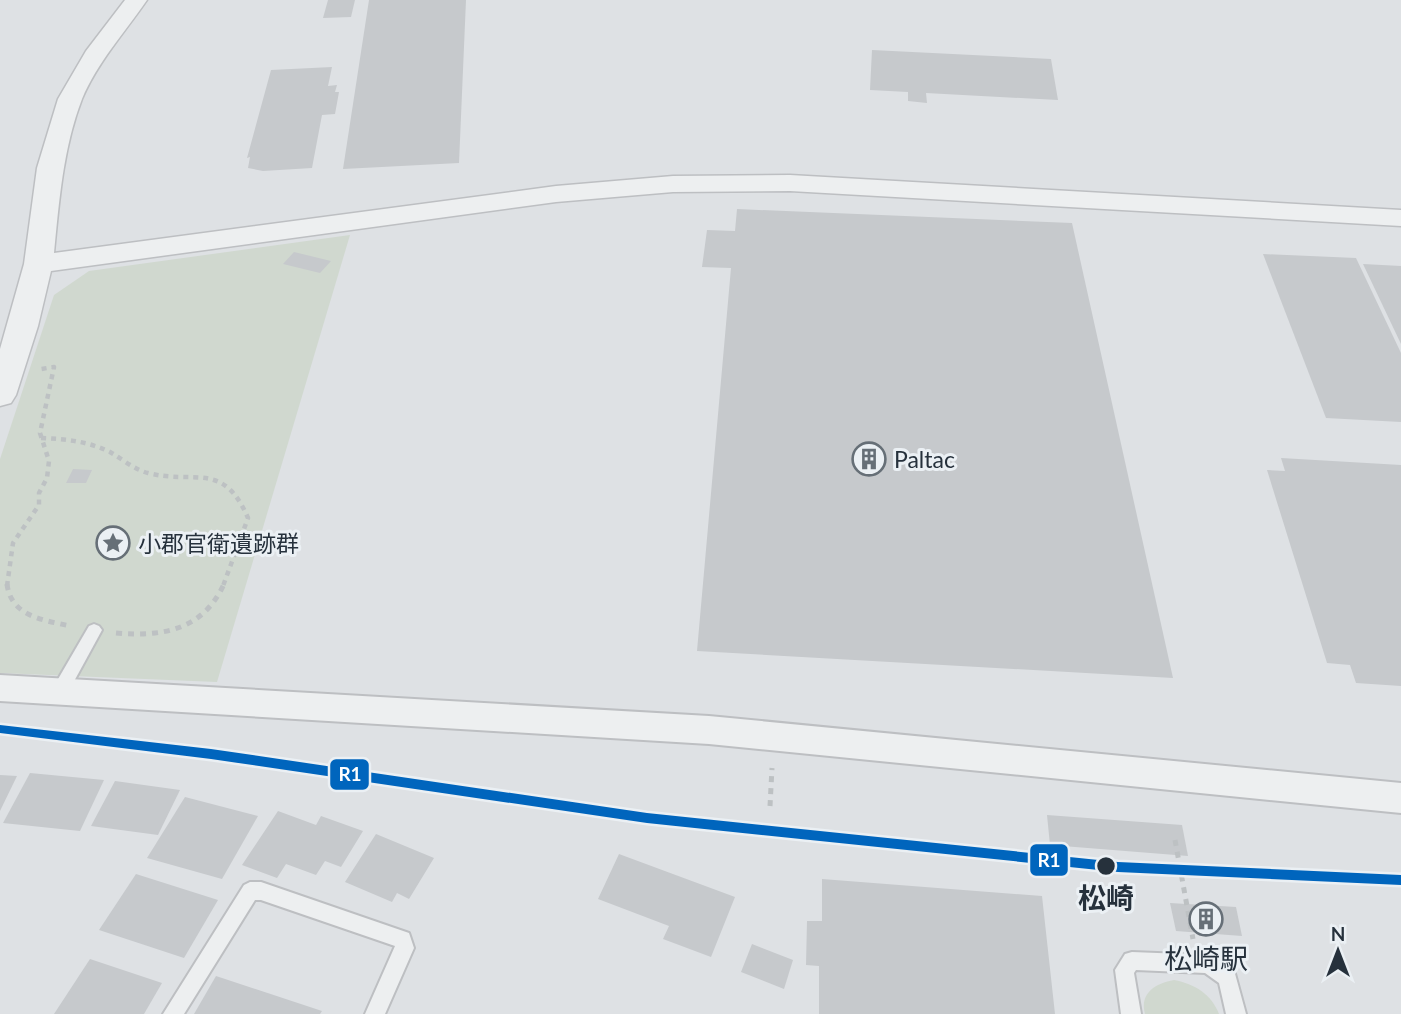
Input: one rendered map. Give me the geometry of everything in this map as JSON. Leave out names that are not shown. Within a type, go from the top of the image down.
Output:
[{"type":"street","points":[[4,384],[11,330],[38,264],[50,169],[69,99],[98,51],[135,0]]},
{"type":"street","points":[[38,264],[556,194],[673,184],[790,183],[1401,218]]},
{"type":"street","points":[[0,688],[709,730],[1401,798]]},
{"type":"lane","points":[[60,691],[94,630]]},
{"type":"lane","points":[[173,1014],[250,891],[261,891],[402,939],[405,948],[375,1014]]},
{"type":"lane","points":[[1131,1014],[1124,970],[1132,961],[1208,964],[1227,977],[1236,1014]]},
{"type":"path","points":[[4,384],[54,367],[41,438],[50,461],[47,478],[40,493],[39,505],[13,543],[8,565],[8,588],[14,604],[30,617],[134,635],[166,633],[213,607],[248,518],[239,498],[225,485],[205,477],[147,473],[107,451],[87,444],[41,438]]},
{"type":"path","points":[[1175,840],[1198,964]]},
{"type":"shaded area","points":[[350,235],[217,682],[0,673],[0,459],[54,295],[89,271]]},
{"type":"shaded area","points":[[1174,980],[1201,991],[1212,1001],[1219,1014],[1145,1014],[1144,1000],[1151,990]]},
{"type":"building","points":[[328,0],[355,0],[351,17],[323,18]]},
{"type":"building","points":[[369,0],[466,0],[459,163],[343,169]]},
{"type":"building","points":[[872,50],[1051,59],[1058,100],[926,93],[927,103],[908,101],[908,92],[870,90]]},
{"type":"building","points":[[332,67],[328,86],[337,85],[335,92],[339,92],[335,114],[322,115],[312,168],[263,171],[248,168],[250,157],[247,158],[271,70]]},
{"type":"building","name":"Paltac","points":[[737,209],[1072,223],[1173,678],[697,651],[731,268],[702,267],[707,230],[735,231]]},
{"type":"building","points":[[294,252],[331,261],[320,273],[283,264]]},
{"type":"building","points":[[1263,254],[1356,258],[1401,353],[1401,422],[1326,418]]},
{"type":"building","points":[[1363,264],[1401,266],[1401,344]]},
{"type":"building","points":[[1281,458],[1401,465],[1401,686],[1356,683],[1350,665],[1327,663],[1267,470],[1285,471]]},
{"type":"building","points":[[73,469],[92,470],[86,483],[66,483]]},
{"type":"building","points":[[30,773],[104,780],[80,831],[3,823]]},
{"type":"building","points":[[0,775],[17,776],[0,811]]},
{"type":"building","points":[[115,781],[180,790],[158,835],[91,826]]},
{"type":"building","points":[[185,797],[258,816],[222,879],[147,858]]},
{"type":"building","points":[[278,811],[316,825],[321,816],[363,831],[341,867],[325,861],[316,875],[286,864],[277,878],[242,865]]},
{"type":"building","points":[[1047,815],[1182,825],[1188,856],[1050,845]]},
{"type":"building","points":[[376,834],[434,858],[409,899],[397,893],[392,902],[345,882]]},
{"type":"building","points":[[619,854],[735,897],[711,957],[663,939],[669,926],[598,899]]},
{"type":"building","points":[[136,874],[218,900],[184,958],[99,930]]},
{"type":"building","points":[[822,879],[1042,896],[1055,1014],[819,1014],[819,966],[806,965],[807,921],[822,921]]},
{"type":"building","name":"松崎駅","points":[[1170,903],[1236,907],[1242,936],[1176,931]]},
{"type":"building","points":[[752,944],[793,960],[784,989],[741,972]]},
{"type":"building","points":[[90,959],[162,983],[144,1014],[54,1014]]},
{"type":"building","points":[[216,976],[322,1011],[320,1014],[194,1014]]},
{"type":"transit line","name":"R1","points":[[0,729],[211,754],[647,818],[1118,867],[1401,880]]},
{"type":"place","name":"Paltac","points":[[869,459]]},
{"type":"place","name":"小郡官衛遺跡群","points":[[113,543]]},
{"type":"place","name":"松崎","points":[[1106,866]]},
{"type":"place","name":"松崎駅","points":[[1206,919]]}]
